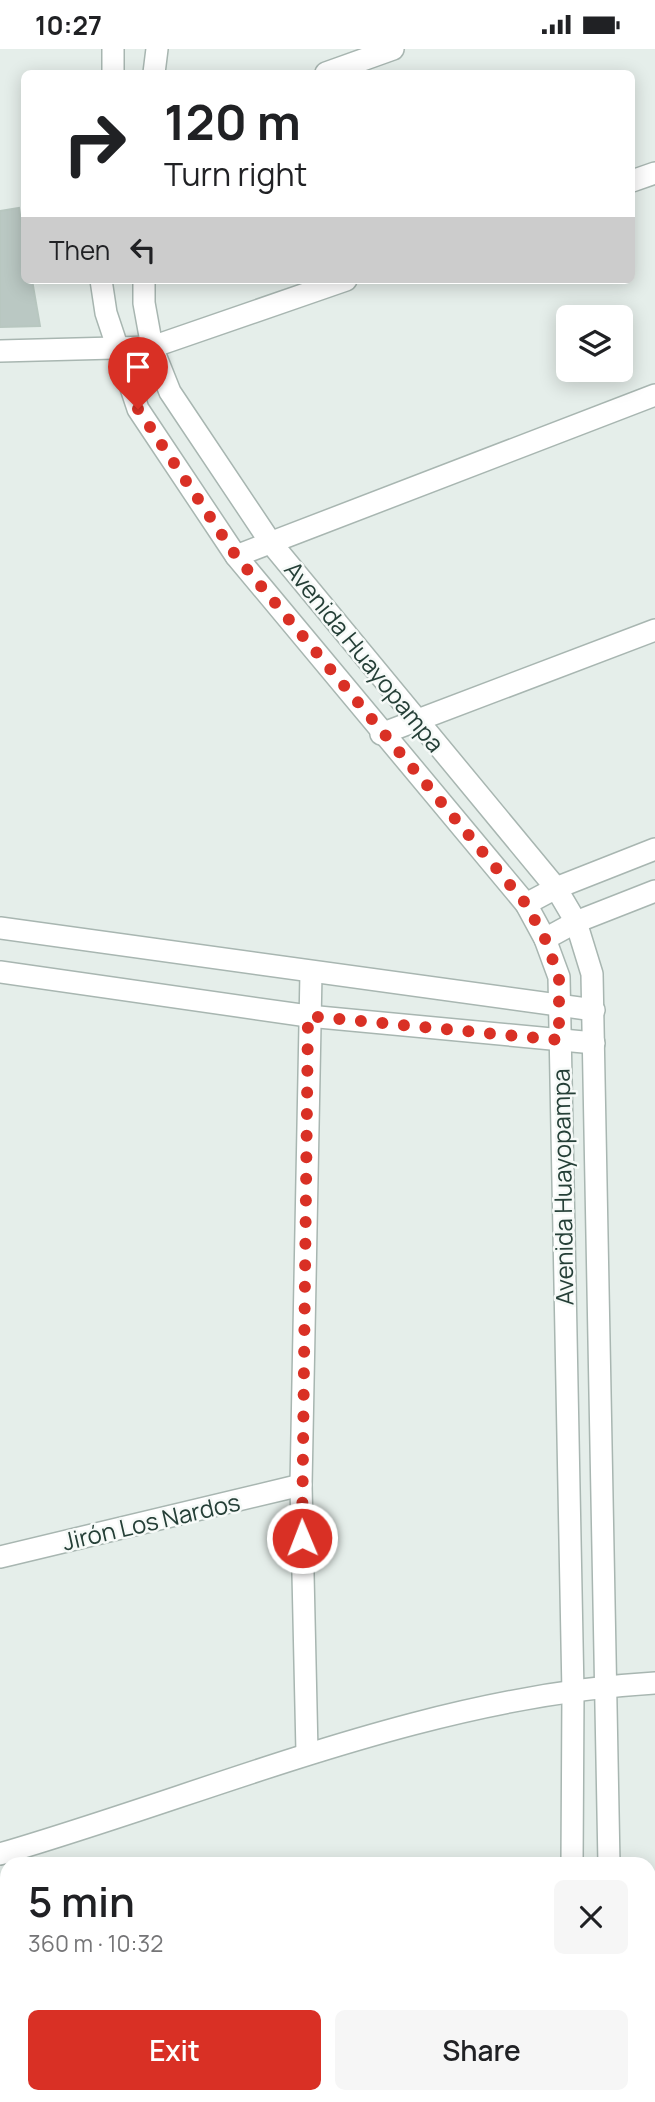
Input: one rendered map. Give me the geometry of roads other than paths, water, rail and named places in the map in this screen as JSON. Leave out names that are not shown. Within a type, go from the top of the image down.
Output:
[{"type":"street","points":[[113,49],[113,70]]},
{"type":"street","points":[[154,70],[156,49]]},
{"type":"street","points":[[334,70],[393,49]]},
{"type":"street","points":[[635,180],[655,173]]},
{"type":"street","name":"Avenida Huayopampa","points":[[102,284],[106,313],[138,409],[236,556],[526,904],[545,939],[559,977],[573,1693],[572,1857]]},
{"type":"street","name":"Avenida Huayopampa","points":[[144,284],[144,303],[152,347],[170,392],[271,543],[556,887],[576,922],[592,974],[610,1857]]},
{"type":"street","points":[[0,351],[152,347],[334,284]]},
{"type":"street","points":[[236,556],[655,395]]},
{"type":"street","points":[[382,734],[655,630]]},
{"type":"street","points":[[526,904],[556,887],[655,849]]},
{"type":"street","points":[[545,939],[576,922],[655,891]]},
{"type":"street","points":[[0,928],[594,1010]]},
{"type":"street","points":[[0,972],[308,1016],[594,1043]]},
{"type":"street","points":[[307,1752],[301,1485],[308,1016],[311,972]]},
{"type":"street","name":"Jirón Los Nardos","points":[[0,1557],[301,1485]]},
{"type":"street","points":[[0,1854],[74,1832],[307,1752],[486,1707],[607,1686],[655,1683]]}]
